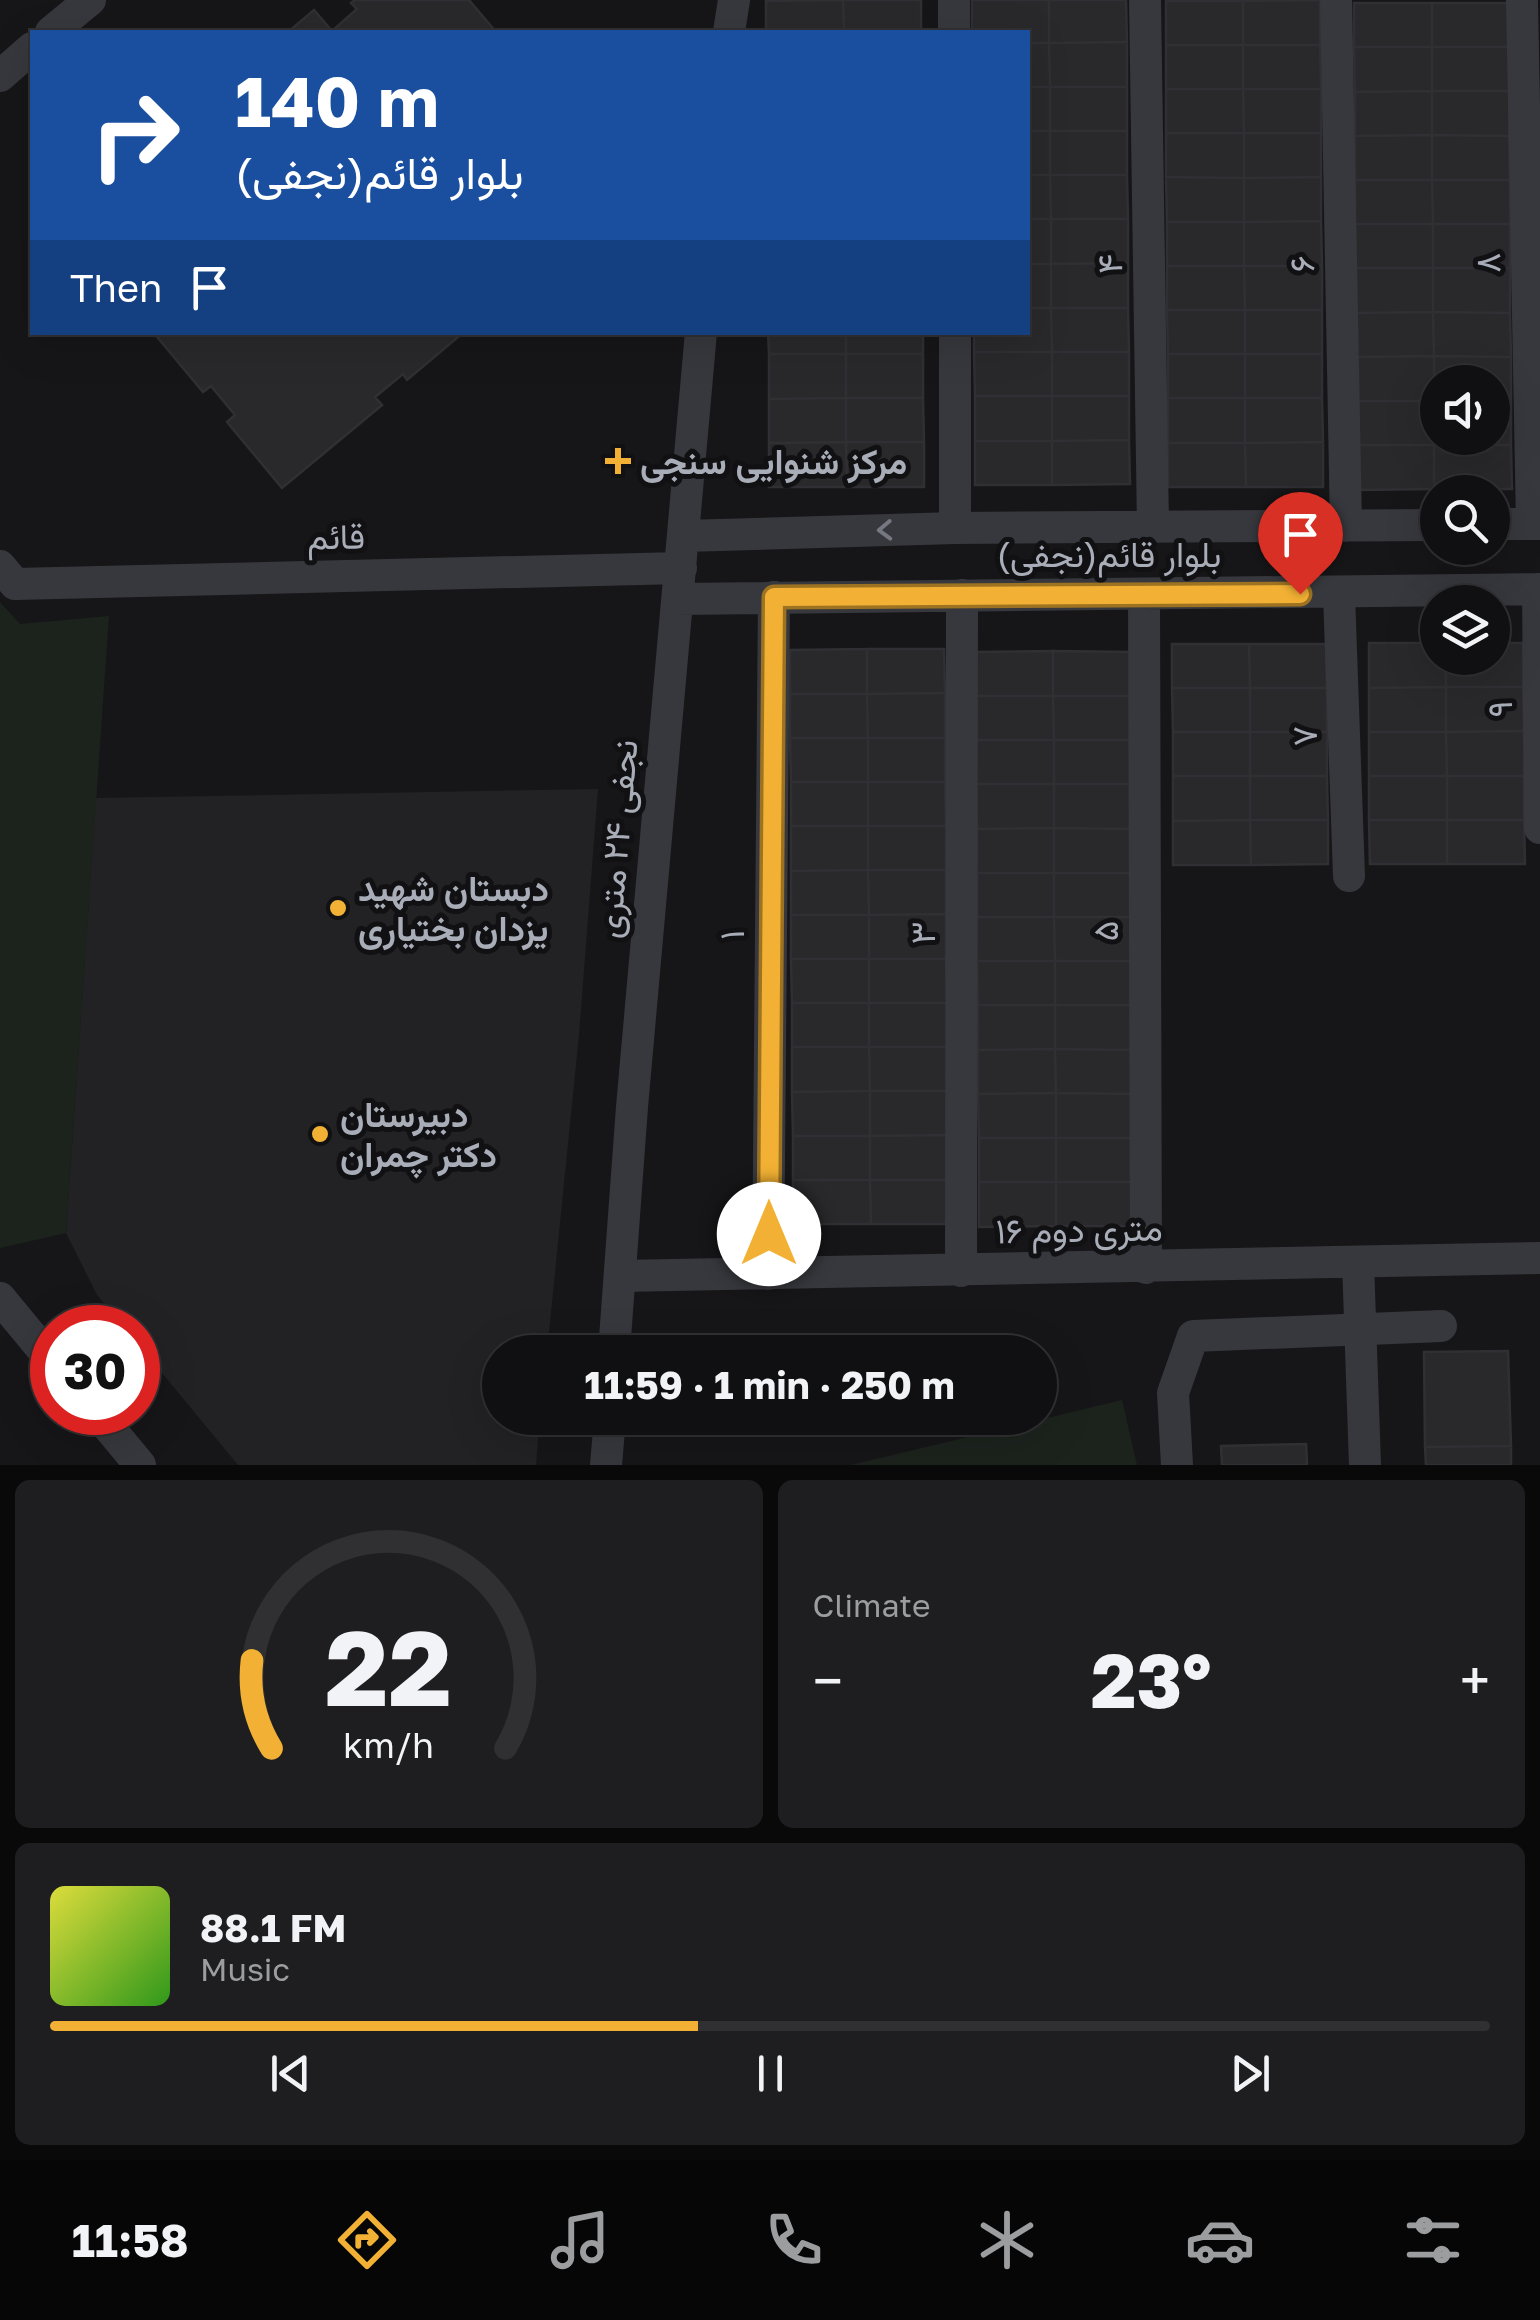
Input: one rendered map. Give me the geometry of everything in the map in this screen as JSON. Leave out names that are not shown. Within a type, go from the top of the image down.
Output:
[{"type":"street","points":[[54,30],[90,0]]},
{"type":"street","points":[[729,30],[734,0]]},
{"type":"street","points":[[954,0],[954,30]]},
{"type":"street","name":"۴","points":[[1145,0],[1153,526]]},
{"type":"street","name":"۶","points":[[1336,0],[1346,526]]},
{"type":"street","name":"۸","points":[[1522,0],[1536,524]]},
{"type":"street","points":[[0,76],[30,50]]},
{"type":"street","name":"نجفی ۲۴ متری","points":[[615,1335],[701,335]]},
{"type":"street","points":[[955,335],[955,528]]},
{"type":"street","points":[[1510,524],[1536,524]]},
{"type":"street","name":"بلوار قائم(نجفی)","points":[[681,568],[955,528],[1420,525]]},
{"type":"street","name":"قائم","points":[[0,566],[15,584],[681,568]]},
{"type":"street","name":"بلوار قائم(نجفی)","points":[[681,568],[774,597],[1539,589]]},
{"type":"street","name":"۹","points":[[1539,589],[1540,828]]},
{"type":"street","name":"۳","points":[[961,1271],[962,594]]},
{"type":"street","name":"۵","points":[[1144,594],[1146,1268]]},
{"type":"street","name":"۷","points":[[1340,594],[1349,876]]},
{"type":"street","name":"۱","points":[[768,1274],[774,597]]},
{"type":"street","name":"۱۶ متری دوم","points":[[620,1276],[1146,1268],[1220,1258],[1358,1262],[1540,1258]]},
{"type":"street","points":[[1358,1262],[1365,1465]]},
{"type":"street","points":[[0,1298],[30,1334]]},
{"type":"street","points":[[1177,1465],[1174,1393],[1193,1336],[1441,1326]]},
{"type":"street","points":[[115,1435],[140,1465]]},
{"type":"street","points":[[606,1465],[609,1435]]},
{"type":"shaded area","points":[[0,602],[20,624],[109,616],[66,1233],[0,1248]]},
{"type":"shaded area","points":[[598,789],[579,1035],[549,1335],[482,1335],[482,1435],[539,1435],[536,1465],[238,1465],[160,1371],[160,1305],[105,1305],[97,1295],[66,1233],[96,798]]},
{"type":"shaded area","points":[[1122,1400],[1137,1465],[851,1465],[976,1435],[1057,1435],[1057,1416]]},
{"type":"building","points":[[469,0],[494,30],[333,30],[357,9],[351,3]]},
{"type":"building","points":[[843,0],[921,0],[921,30],[844,30]]},
{"type":"building","points":[[843,0],[844,30],[766,30],[766,1]]},
{"type":"building","points":[[972,0],[1049,0],[1049,43],[1030,43],[1030,30],[972,30]]},
{"type":"building","points":[[1049,0],[1126,0],[1127,42],[1049,43]]},
{"type":"building","points":[[1320,0],[1320,45],[1243,45],[1243,1]]},
{"type":"building","points":[[1166,1],[1243,1],[1243,45],[1166,45]]},
{"type":"building","points":[[1354,3],[1432,3],[1432,47],[1354,47]]},
{"type":"building","points":[[1432,3],[1508,3],[1509,47],[1432,47]]},
{"type":"building","points":[[314,10],[331,30],[290,30]]},
{"type":"building","points":[[1127,42],[1127,87],[1050,87],[1049,43]]},
{"type":"building","points":[[1030,43],[1049,43],[1050,87],[1030,87]]},
{"type":"building","points":[[1166,45],[1243,45],[1243,89],[1166,89]]},
{"type":"building","points":[[1243,45],[1320,45],[1321,89],[1243,89]]},
{"type":"building","points":[[1354,47],[1432,47],[1432,91],[1355,92]]},
{"type":"building","points":[[1432,47],[1509,47],[1510,91],[1432,91]]},
{"type":"building","points":[[1030,87],[1050,87],[1050,131],[1030,131]]},
{"type":"building","points":[[1050,87],[1127,87],[1127,131],[1050,131]]},
{"type":"building","points":[[1166,89],[1243,89],[1244,133],[1166,133]]},
{"type":"building","points":[[1243,89],[1321,89],[1321,133],[1244,133]]},
{"type":"building","points":[[1432,91],[1510,91],[1509,136],[1432,135]]},
{"type":"building","points":[[1432,91],[1432,135],[1355,136],[1355,92]]},
{"type":"building","points":[[1030,131],[1050,131],[1050,175],[1030,175]]},
{"type":"building","points":[[1050,131],[1127,131],[1127,175],[1050,175]]},
{"type":"building","points":[[1166,133],[1244,133],[1244,178],[1166,177]]},
{"type":"building","points":[[1244,133],[1321,133],[1321,177],[1244,178]]},
{"type":"building","points":[[1432,135],[1509,136],[1510,180],[1432,180]]},
{"type":"building","points":[[1432,135],[1432,180],[1355,180],[1355,136]]},
{"type":"building","points":[[1030,175],[1050,175],[1051,219],[1030,219]]},
{"type":"building","points":[[1050,175],[1127,175],[1128,219],[1051,219]]},
{"type":"building","points":[[1166,177],[1244,178],[1244,222],[1167,222]]},
{"type":"building","points":[[1321,177],[1321,221],[1244,222],[1244,178]]},
{"type":"building","points":[[1355,180],[1432,180],[1433,224],[1355,224]]},
{"type":"building","points":[[1432,180],[1510,180],[1510,224],[1433,224]]},
{"type":"building","points":[[1030,219],[1051,219],[1051,264],[1030,264]]},
{"type":"building","points":[[1051,219],[1128,219],[1128,263],[1051,264]]},
{"type":"building","points":[[1321,221],[1322,266],[1244,266],[1244,222]]},
{"type":"building","points":[[1167,222],[1244,222],[1244,266],[1167,266]]},
{"type":"building","points":[[1355,224],[1433,224],[1433,268],[1356,268]]},
{"type":"building","points":[[1433,224],[1510,224],[1510,268],[1433,268]]},
{"type":"building","points":[[1128,263],[1128,308],[1051,308],[1051,264]]},
{"type":"building","points":[[1030,264],[1051,264],[1051,308],[1030,308]]},
{"type":"building","points":[[1167,266],[1244,266],[1245,310],[1167,310]]},
{"type":"building","points":[[1244,266],[1322,266],[1322,310],[1245,310]]},
{"type":"building","points":[[1356,268],[1433,268],[1433,312],[1356,313]]},
{"type":"building","points":[[1433,268],[1510,268],[1510,313],[1433,312]]},
{"type":"building","points":[[1030,308],[1051,308],[1052,352],[974,352],[974,335],[1030,335]]},
{"type":"building","points":[[1051,308],[1128,308],[1129,352],[1052,352]]},
{"type":"building","points":[[1167,310],[1245,310],[1245,354],[1168,354]]},
{"type":"building","points":[[1245,310],[1322,310],[1322,354],[1245,354]]},
{"type":"building","points":[[1433,312],[1510,313],[1511,357],[1434,356]]},
{"type":"building","points":[[1433,312],[1434,356],[1356,357],[1356,313]]},
{"type":"building","points":[[156,335],[460,335],[407,380],[403,374],[375,397],[382,405],[282,488],[227,422],[235,415],[211,386],[203,392]]},
{"type":"building","points":[[768,335],[846,335],[846,354],[769,354]]},
{"type":"building","points":[[846,335],[923,335],[923,354],[846,354]]},
{"type":"building","points":[[974,352],[1052,352],[1052,396],[975,396]]},
{"type":"building","points":[[1052,352],[1129,352],[1129,396],[1052,396]]},
{"type":"building","points":[[769,354],[846,354],[846,398],[769,399]]},
{"type":"building","points":[[846,354],[923,354],[923,398],[846,398]]},
{"type":"building","points":[[1168,354],[1245,354],[1245,398],[1168,398]]},
{"type":"building","points":[[1245,354],[1322,354],[1322,398],[1245,398]]},
{"type":"building","points":[[1434,356],[1511,357],[1511,401],[1510,365],[1434,365]]},
{"type":"building","points":[[1434,356],[1434,365],[1420,365],[1420,401],[1357,401],[1356,357]]},
{"type":"building","points":[[975,396],[1052,396],[1052,441],[975,441]]},
{"type":"building","points":[[1052,396],[1129,396],[1129,440],[1052,441]]},
{"type":"building","points":[[846,398],[923,398],[924,442],[846,442]]},
{"type":"building","points":[[846,398],[846,442],[769,443],[769,399]]},
{"type":"building","points":[[1168,398],[1245,398],[1245,443],[1168,443]]},
{"type":"building","points":[[1245,398],[1322,398],[1323,442],[1245,443]]},
{"type":"building","points":[[1357,401],[1420,401],[1420,445],[1357,445]]},
{"type":"building","points":[[1129,440],[1130,484],[1052,485],[1052,441]]},
{"type":"building","points":[[975,441],[1052,441],[1052,485],[975,485]]},
{"type":"building","points":[[846,442],[924,442],[924,487],[847,487]]},
{"type":"building","points":[[846,442],[847,487],[769,487],[769,443]]},
{"type":"building","points":[[1323,442],[1323,487],[1246,487],[1245,443]]},
{"type":"building","points":[[1168,443],[1245,443],[1246,487],[1168,487]]},
{"type":"building","points":[[1357,445],[1420,445],[1420,455],[1434,455],[1434,475],[1420,475],[1420,489],[1357,490]]},
{"type":"building","points":[[1511,445],[1512,489],[1510,475],[1434,475],[1434,455],[1510,455]]},
{"type":"building","points":[[1369,643],[1420,643],[1420,675],[1446,675],[1446,687],[1369,688]]},
{"type":"building","points":[[1510,643],[1523,643],[1523,687],[1446,687],[1446,675],[1510,675]]},
{"type":"building","points":[[1172,644],[1249,644],[1250,688],[1172,688]]},
{"type":"building","points":[[1249,644],[1326,644],[1327,688],[1250,688]]},
{"type":"building","points":[[867,649],[944,649],[945,693],[867,694]]},
{"type":"building","points":[[867,649],[867,694],[790,694],[790,650]]},
{"type":"building","points":[[1053,651],[1130,652],[1131,696],[1053,696]]},
{"type":"building","points":[[1053,651],[1053,696],[976,696],[976,652]]},
{"type":"building","points":[[1446,687],[1523,687],[1524,731],[1446,732]]},
{"type":"building","points":[[1446,687],[1446,732],[1369,732],[1369,688]]},
{"type":"building","points":[[1172,688],[1250,688],[1250,732],[1173,732]]},
{"type":"building","points":[[1250,688],[1327,688],[1327,732],[1250,732]]},
{"type":"building","points":[[945,693],[945,738],[868,738],[867,694]]},
{"type":"building","points":[[790,694],[867,694],[868,738],[790,738]]},
{"type":"building","points":[[976,696],[1053,696],[1054,740],[976,740]]},
{"type":"building","points":[[1053,696],[1131,696],[1130,740],[1054,740]]},
{"type":"building","points":[[1524,731],[1524,776],[1447,776],[1446,732]]},
{"type":"building","points":[[1173,732],[1250,732],[1250,776],[1173,776]]},
{"type":"building","points":[[1250,732],[1327,732],[1327,776],[1250,776]]},
{"type":"building","points":[[1369,732],[1446,732],[1447,776],[1369,776]]},
{"type":"building","points":[[790,738],[868,738],[868,782],[791,782]]},
{"type":"building","points":[[868,738],[945,738],[945,782],[868,782]]},
{"type":"building","points":[[976,740],[1054,740],[1054,784],[976,784]]},
{"type":"building","points":[[1054,740],[1130,740],[1131,784],[1054,784]]},
{"type":"building","points":[[1173,776],[1250,776],[1250,820],[1173,821]]},
{"type":"building","points":[[1250,776],[1327,776],[1328,820],[1250,820]]},
{"type":"building","points":[[1369,776],[1447,776],[1447,820],[1369,820]]},
{"type":"building","points":[[1447,776],[1524,776],[1524,820],[1447,820]]},
{"type":"building","points":[[791,782],[868,782],[868,826],[791,826]]},
{"type":"building","points":[[868,782],[945,782],[946,826],[868,826]]},
{"type":"building","points":[[976,784],[1054,784],[1054,828],[977,829]]},
{"type":"building","points":[[1054,784],[1131,784],[1131,829],[1054,828]]},
{"type":"building","points":[[1250,820],[1328,820],[1328,864],[1251,865]]},
{"type":"building","points":[[1250,820],[1251,865],[1173,865],[1173,821]]},
{"type":"building","points":[[1369,820],[1447,820],[1447,864],[1370,864]]},
{"type":"building","points":[[1447,820],[1524,820],[1525,864],[1447,864]]},
{"type":"building","points":[[791,826],[868,826],[868,870],[791,871]]},
{"type":"building","points":[[868,826],[946,826],[946,870],[868,870]]},
{"type":"building","points":[[1054,828],[1131,829],[1131,873],[1054,873]]},
{"type":"building","points":[[1054,828],[1054,873],[977,873],[977,829]]},
{"type":"building","points":[[868,870],[946,870],[946,914],[869,915]]},
{"type":"building","points":[[868,870],[869,915],[791,915],[791,871]]},
{"type":"building","points":[[977,873],[1054,873],[1054,917],[977,917]]},
{"type":"building","points":[[1054,873],[1131,873],[1132,917],[1054,917]]},
{"type":"building","points":[[946,914],[946,959],[869,959],[869,915]]},
{"type":"building","points":[[791,915],[869,915],[869,959],[791,959]]},
{"type":"building","points":[[977,917],[1054,917],[1055,961],[977,961]]},
{"type":"building","points":[[1054,917],[1132,917],[1132,961],[1055,961]]},
{"type":"building","points":[[791,959],[869,959],[869,1003],[792,1003]]},
{"type":"building","points":[[869,959],[946,959],[947,1003],[869,1003]]},
{"type":"building","points":[[977,961],[1055,961],[1055,1005],[978,1005]]},
{"type":"building","points":[[1055,961],[1132,961],[1132,1005],[1055,1005]]},
{"type":"building","points":[[792,1003],[869,1003],[869,1047],[792,1047]]},
{"type":"building","points":[[869,1003],[947,1003],[947,1047],[869,1047]]},
{"type":"building","points":[[978,1005],[1055,1005],[1055,1049],[978,1050]]},
{"type":"building","points":[[1055,1005],[1132,1005],[1132,1050],[1055,1049]]},
{"type":"building","points":[[792,1047],[869,1047],[870,1091],[792,1092]]},
{"type":"building","points":[[869,1047],[947,1047],[947,1091],[870,1091]]},
{"type":"building","points":[[1055,1049],[1132,1050],[1133,1094],[1056,1093]]},
{"type":"building","points":[[1055,1049],[1056,1093],[978,1094],[978,1050]]},
{"type":"building","points":[[870,1091],[947,1091],[947,1135],[870,1136]]},
{"type":"building","points":[[870,1091],[870,1136],[793,1136],[792,1092]]},
{"type":"building","points":[[1056,1093],[1133,1094],[1133,1138],[1056,1138]]},
{"type":"building","points":[[1056,1093],[1056,1138],[979,1138],[978,1094]]},
{"type":"building","points":[[947,1135],[947,1180],[870,1180],[870,1136]]},
{"type":"building","points":[[793,1136],[870,1136],[870,1180],[793,1180]]},
{"type":"building","points":[[979,1138],[1056,1138],[1056,1182],[979,1182]]},
{"type":"building","points":[[1056,1138],[1133,1138],[1133,1182],[1056,1182]]},
{"type":"building","points":[[793,1180],[870,1180],[871,1224],[793,1224]]},
{"type":"building","points":[[870,1180],[947,1180],[948,1224],[871,1224]]},
{"type":"building","points":[[979,1182],[1056,1182],[1056,1226],[979,1227]]},
{"type":"building","points":[[1056,1182],[1133,1182],[1134,1226],[1056,1226]]},
{"type":"building","points":[[1508,1351],[1511,1446],[1425,1447],[1424,1352]]},
{"type":"building","points":[[1306,1444],[1307,1465],[1222,1465],[1221,1446]]},
{"type":"building","points":[[1511,1446],[1511,1465],[1426,1465],[1425,1447]]},
{"type":"place","name":"مرکز شنوایی سنجی","points":[[618,461]]},
{"type":"place","name":"دبستان شهید یزدان بختیاری","points":[[338,908]]},
{"type":"place","name":"دبیرستان دکتر چمران","points":[[320,1134]]},
{"type":"route","points":[[769,1234],[774,597],[1300,594]]}]
